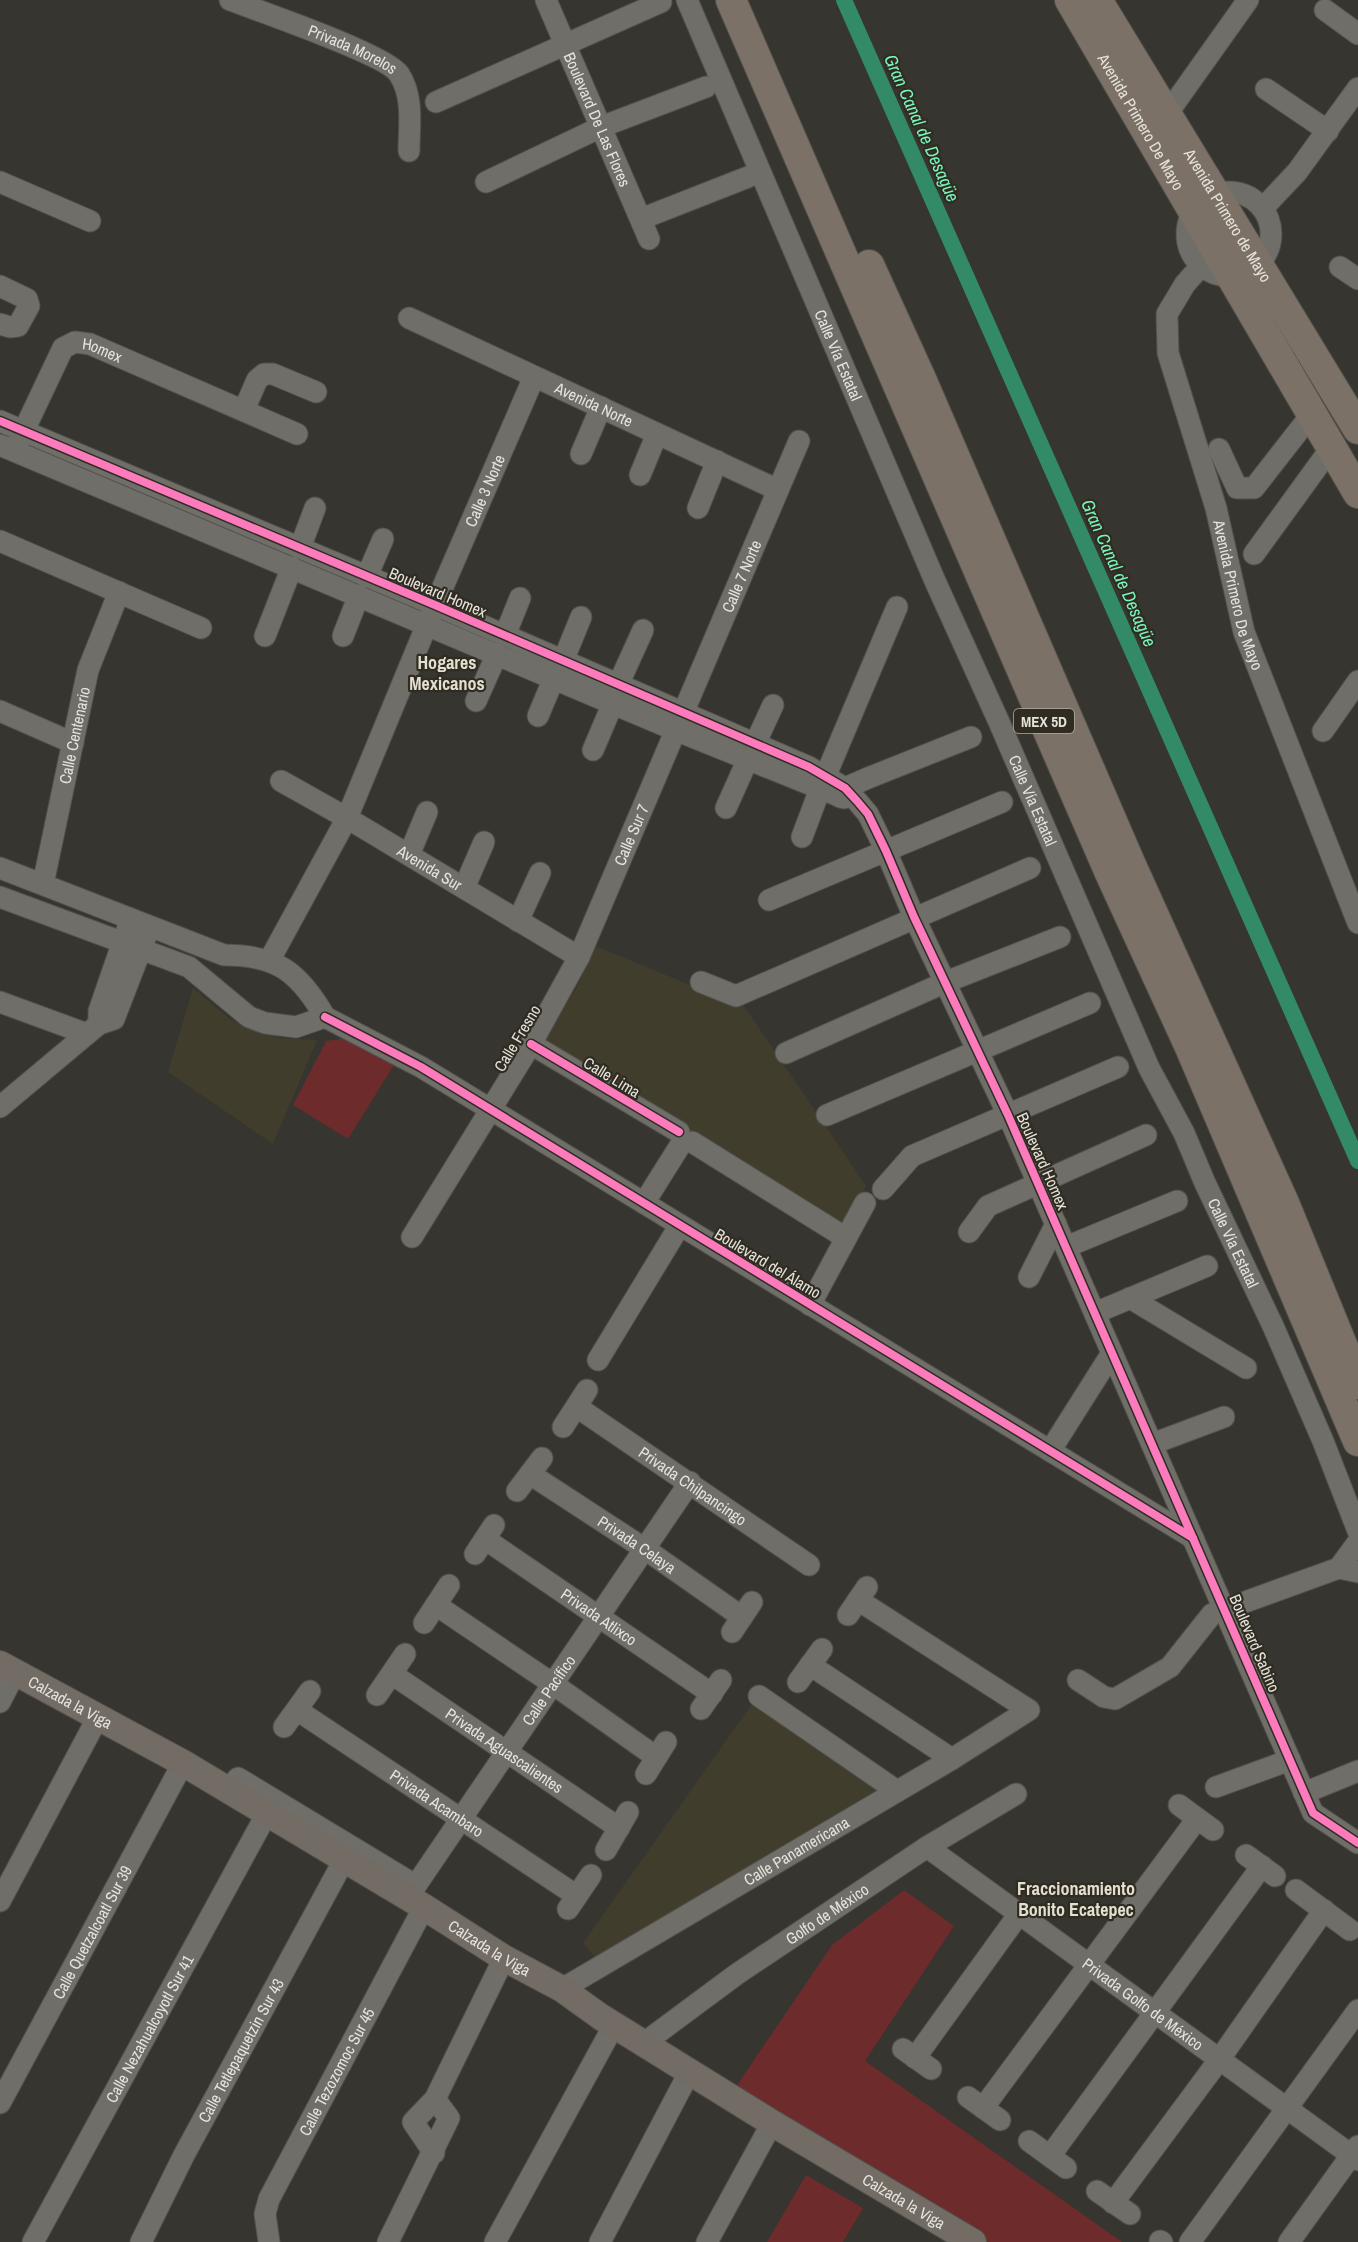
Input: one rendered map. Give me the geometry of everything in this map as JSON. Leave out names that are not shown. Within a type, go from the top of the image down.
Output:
[{"type":"highway","name":"MEX 5D","points":[[731,0],[1110,873],[1190,1047],[1358,1441]]},
{"type":"highway","name":"MEX 5D","points":[[753,0],[921,379],[1130,863],[1284,1203],[1358,1384]]},
{"type":"highway","name":"Avenida Primero De Mayo","points":[[1070,0],[1193,212],[1246,271],[1314,418],[1358,494]]},
{"type":"highway","name":"Avenida Primero de Mayo","points":[[1097,0],[1217,194],[1246,271],[1354,411]]},
{"type":"main road","name":"Calzada la Viga","points":[[7,1669],[183,1763],[344,1860],[416,1896],[504,1958],[562,1989],[614,2025],[772,2123],[973,2242]]},
{"type":"street","name":"Privada Morelos","points":[[230,0],[369,54],[398,72],[409,100],[409,151]]},
{"type":"street","name":"Boulevard De Las Flores","points":[[546,0],[650,239]]},
{"type":"street","name":"Calle Vía Estatal","points":[[687,0],[935,581],[999,722],[1149,1068],[1184,1133],[1205,1183],[1273,1326],[1323,1441],[1358,1531]]},
{"type":"street","points":[[1167,114],[1248,0]]},
{"type":"street","points":[[435,102],[660,2]]},
{"type":"street","points":[[1325,10],[1358,34]]},
{"type":"street","points":[[486,182],[601,127],[706,87]]},
{"type":"street","points":[[1263,208],[1297,172],[1358,88]]},
{"type":"street","points":[[1266,89],[1328,130]]},
{"type":"street","points":[[641,219],[748,177]]},
{"type":"street","points":[[0,182],[90,221]]},
{"type":"street","points":[[1234,192],[1250,197],[1263,208],[1272,227],[1270,248],[1246,271],[1211,272],[1201,266],[1189,246],[1187,234],[1193,212],[1199,205],[1217,194],[1234,192]]},
{"type":"street","name":"Avenida Primero De Mayo","points":[[1201,266],[1185,284],[1167,314],[1168,353],[1216,508],[1244,632],[1358,923]]},
{"type":"street","points":[[1341,267],[1358,279]]},
{"type":"street","points":[[0,286],[27,299],[29,306],[18,326],[10,327],[0,324]]},
{"type":"street","name":"Avenida Norte","points":[[409,318],[778,490]]},
{"type":"street","name":"Homex","points":[[7,448],[23,431],[63,348],[75,342],[90,344],[297,434]]},
{"type":"street","points":[[244,410],[257,380],[264,374],[273,374],[316,392]]},
{"type":"street","name":"Calle 3 Norte","points":[[270,961],[347,818],[431,614],[534,376]]},
{"type":"street","points":[[581,454],[601,407]]},
{"type":"street","points":[[1219,449],[1237,488],[1254,488],[1304,424],[1314,418]]},
{"type":"street","name":"Boulevard Homex","points":[[0,421],[179,508]]},
{"type":"street","points":[[640,475],[657,434]]},
{"type":"street","name":"Calle 7 Norte","points":[[679,721],[798,441]]},
{"type":"street","name":"Boulevard Homex","points":[[7,448],[179,508],[823,782],[847,795],[867,814],[886,850],[976,1051],[1008,1115],[1193,1538]]},
{"type":"street","points":[[1254,554],[1331,448]]},
{"type":"street","points":[[698,507],[717,462]]},
{"type":"street","points":[[265,636],[315,508]]},
{"type":"street","points":[[343,636],[383,539]]},
{"type":"street","points":[[0,541],[201,628]]},
{"type":"street","name":"Calle Centenario","points":[[43,884],[88,670],[118,592]]},
{"type":"street","points":[[476,701],[520,598]]},
{"type":"street","points":[[802,837],[897,607]]},
{"type":"street","points":[[538,716],[581,617]]},
{"type":"street","points":[[593,750],[643,630]]},
{"type":"street","points":[[1323,731],[1358,681]]},
{"type":"street","points":[[726,808],[773,705]]},
{"type":"street","points":[[0,711],[73,743]]},
{"type":"street","name":"Calle Sur 7","points":[[579,957],[679,721]]},
{"type":"street","points":[[847,795],[971,737]]},
{"type":"street","name":"Avenida Sur","points":[[281,781],[579,957]]},
{"type":"street","points":[[769,900],[1002,802]]},
{"type":"street","points":[[409,855],[427,812]]},
{"type":"street","points":[[464,888],[484,842]]},
{"type":"street","points":[[701,982],[736,996],[1030,867]]},
{"type":"street","points":[[0,868],[224,955],[243,955],[270,961],[290,973],[309,990],[325,1017],[296,1027],[265,1023],[249,1017],[189,967],[0,897]]},
{"type":"street","points":[[518,921],[540,873]]},
{"type":"street","points":[[0,1107],[93,1029],[99,1011],[141,922]]},
{"type":"street","points":[[786,1053],[946,982],[1060,936]]},
{"type":"street","points":[[211,984],[224,955]]},
{"type":"street","name":"Calle Fresno","points":[[412,1237],[531,1044],[579,957]]},
{"type":"street","points":[[0,1002],[93,1029]]},
{"type":"street","points":[[827,1115],[1090,1002]]},
{"type":"street","name":"Boulevard del Álamo","points":[[325,1017],[394,1052],[490,1109],[1193,1538]]},
{"type":"street","name":"Calle Lima","points":[[531,1044],[846,1238]]},
{"type":"street","points":[[883,1189],[912,1156],[1118,1068]]},
{"type":"street","points":[[969,1232],[988,1206],[1146,1135]]},
{"type":"street","points":[[644,1203],[684,1140]]},
{"type":"street","points":[[1066,1247],[1177,1202]]},
{"type":"street","points":[[810,1305],[865,1203]]},
{"type":"street","points":[[1029,1277],[1056,1224]]},
{"type":"street","points":[[598,1360],[680,1225]]},
{"type":"street","points":[[1095,1313],[1207,1266]]},
{"type":"street","points":[[1130,1298],[1246,1368]]},
{"type":"street","points":[[1050,1451],[1112,1353]]},
{"type":"street","name":"Privada Chilpancingo","points":[[563,1428],[582,1399],[690,1482],[809,1564]]},
{"type":"street","points":[[1152,1444],[1224,1417]]},
{"type":"street","name":"Privada Celaya","points":[[518,1491],[536,1466],[645,1549],[742,1617]]},
{"type":"street","name":"Calle Pacífico","points":[[416,1896],[460,1818],[690,1482]]},
{"type":"street","name":"Boulevard Sabino","points":[[1193,1538],[1313,1812],[1358,1843]]},
{"type":"street","name":"Privada Atlixco","points":[[485,1539],[711,1695]]},
{"type":"street","points":[[1078,1680],[1104,1697],[1115,1699],[1170,1667],[1212,1614],[1349,1570],[1358,1542]]},
{"type":"street","points":[[424,1623],[449,1585]]},
{"type":"street","name":"Calle Panamericana","points":[[562,1989],[952,1759],[1029,1710],[858,1601]]},
{"type":"street","points":[[435,1605],[553,1684],[656,1758]]},
{"type":"street","points":[[377,1695],[405,1654]]},
{"type":"street","points":[[810,1665],[952,1759]]},
{"type":"street","points":[[0,1702],[7,1669]]},
{"type":"street","name":"Privada Aguascalientes","points":[[392,1674],[506,1752],[624,1820],[606,1850]]},
{"type":"street","name":"Privada Acambaro","points":[[310,1691],[290,1718],[460,1818],[572,1903],[591,1875]]},
{"type":"street","points":[[759,1696],[897,1791]]},
{"type":"street","points":[[0,1901],[98,1717]]},
{"type":"street","points":[[1216,1787],[1290,1760]]},
{"type":"street","name":"Calle Quetzalcoatl Sur 39","points":[[0,2103],[183,1763]]},
{"type":"street","points":[[1304,1792],[1358,1771]]},
{"type":"street","points":[[227,1791],[238,1778],[416,1896]]},
{"type":"street","name":"Golfo de México","points":[[644,2043],[737,1974],[927,1847],[1016,1794]]},
{"type":"street","points":[[984,2108],[1088,1964],[1205,1825],[1179,1805]]},
{"type":"street","name":"Calle Nezahualcoyotl Sur 41","points":[[33,2242],[266,1815]]},
{"type":"street","name":"Privada Golfo de México","points":[[927,1847],[1219,2060],[1356,2154]]},
{"type":"street","name":"Calle Tetlepaquetzin Sur 43","points":[[141,2242],[184,2155],[344,1860]]},
{"type":"street","points":[[1029,2141],[1058,2162],[1154,2012],[1261,1866]]},
{"type":"street","points":[[1296,1890],[1350,1930]]},
{"type":"street","name":"Calle Tezozomoc Sur 45","points":[[269,2242],[265,2214],[269,2199],[416,1896]]},
{"type":"street","points":[[1113,2203],[1219,2060],[1324,1910]]},
{"type":"street","points":[[916,2059],[1019,1914]]},
{"type":"street","points":[[434,2152],[414,2122],[435,2099],[504,1958]]},
{"type":"street","points":[[1190,2242],[1358,2010]]},
{"type":"street","points":[[495,2242],[614,2025]]},
{"type":"street","points":[[600,2242],[690,2071]]},
{"type":"street","points":[[388,2242],[449,2118],[435,2099]]},
{"type":"street","points":[[707,2242],[772,2123]]},
{"type":"street","points":[[1289,2242],[1356,2154]]},
{"type":"shaded area","points":[[595,946],[722,998],[740,1000],[866,1186],[840,1226],[541,1041],[576,989]]},
{"type":"shaded area","points":[[193,988],[231,1020],[280,1038],[317,1040],[273,1144],[168,1072]]},
{"type":"shaded area","points":[[347,1038],[397,1060],[348,1139],[293,1105],[326,1041]]},
{"type":"shaded area","points":[[752,1704],[881,1788],[595,1957],[583,1943]]},
{"type":"shaded area","points":[[904,1890],[954,1926],[865,2061],[1122,2242],[980,2242],[733,2091],[832,1945]]},
{"type":"shaded area","points":[[806,2175],[863,2208],[843,2242],[767,2242]]},
{"type":"waterway","name":"Gran Canal de Desagüe","points":[[844,0],[1358,1161]]},
{"type":"cycle path","points":[[0,421],[435,605],[809,767],[845,788],[868,814],[1008,1115],[1313,1813],[1358,1843]]},
{"type":"cycle path","points":[[325,1017],[421,1067],[1193,1538]]},
{"type":"cycle path","points":[[531,1044],[679,1132]]},
{"type":"district","name":"Hogares Mexicanos","points":[[447,672]]},
{"type":"district","name":"Fraccionamiento Bonito Ecatepec","points":[[1076,1898]]}]
